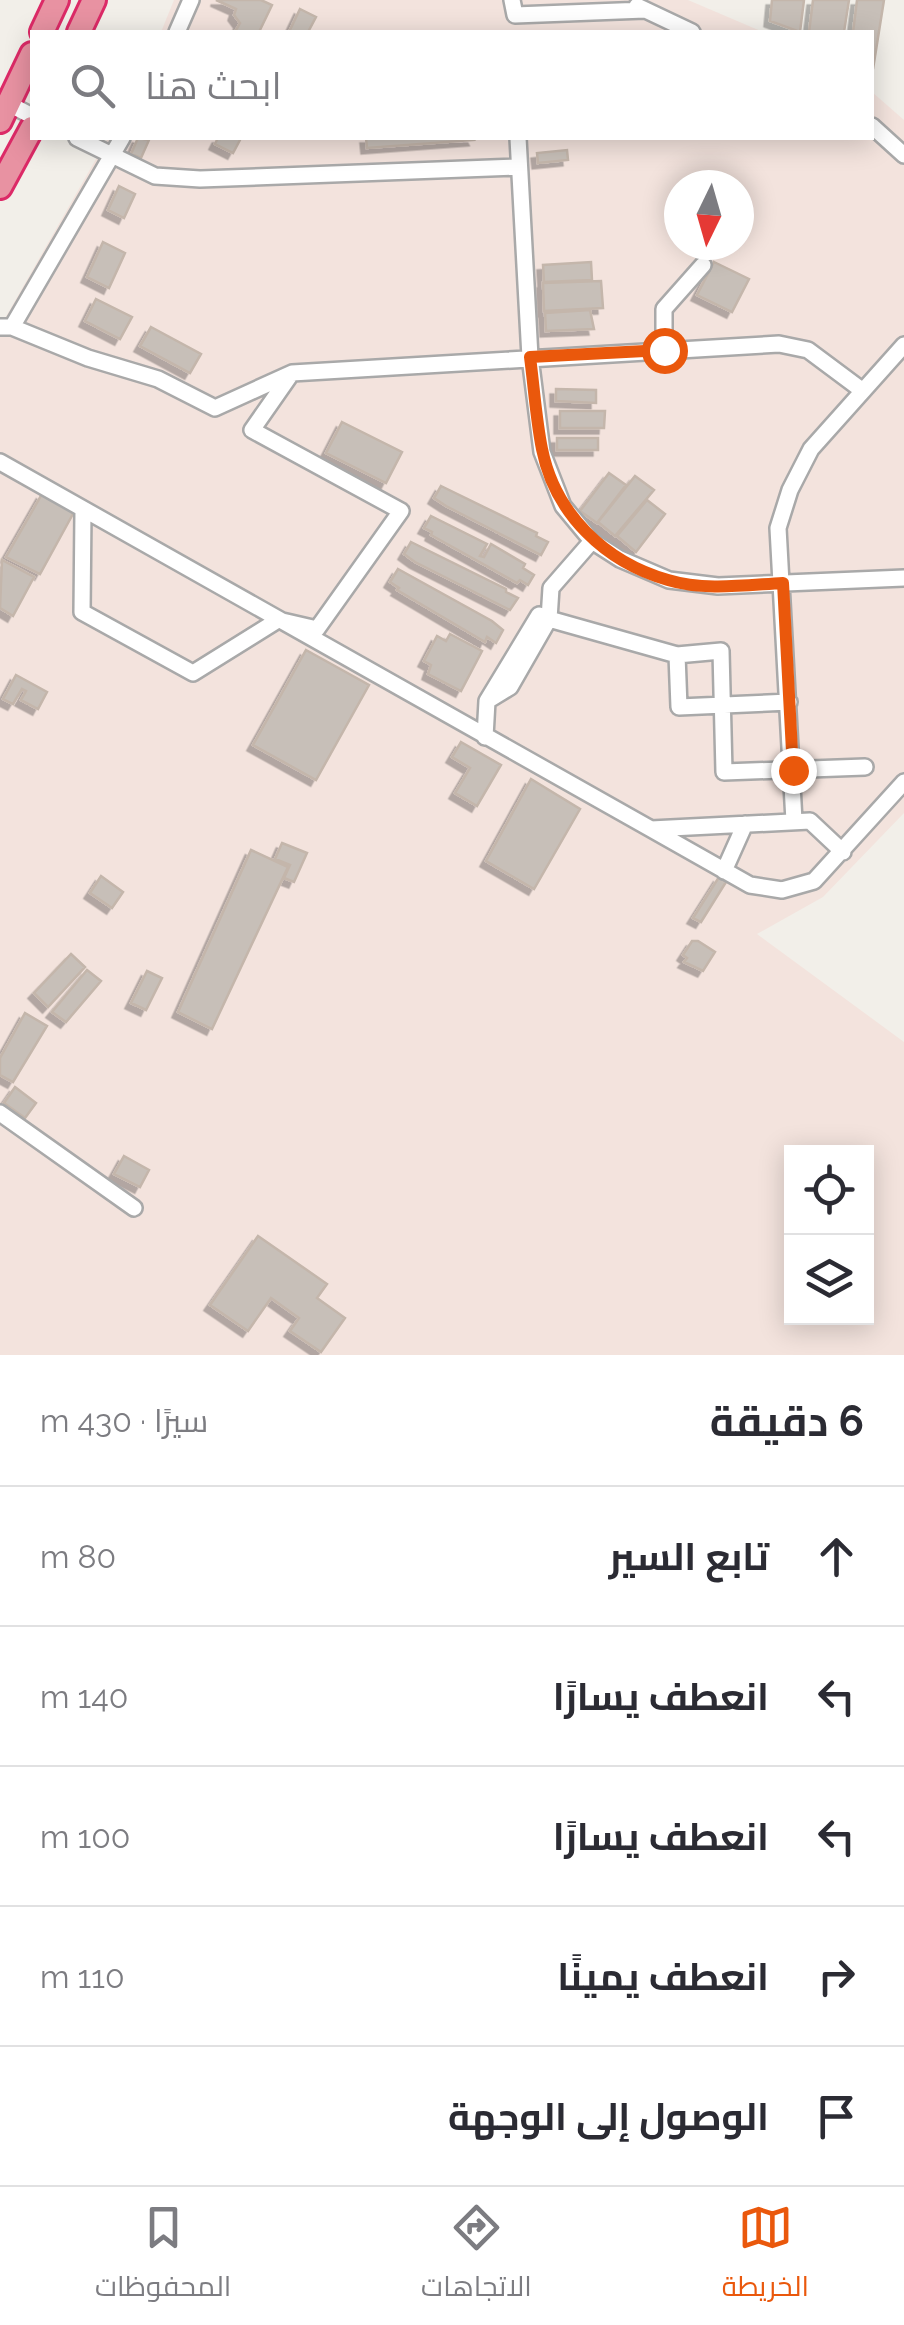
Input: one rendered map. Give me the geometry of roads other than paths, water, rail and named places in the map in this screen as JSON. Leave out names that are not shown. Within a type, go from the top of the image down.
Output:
[{"type":"highway","points":[[43,30],[57,0]]},
{"type":"highway","points":[[80,30],[94,0]]},
{"type":"highway","points":[[4,112],[30,58]]},
{"type":"highway","points":[[0,187],[30,132]]},
{"type":"lane","points":[[178,30],[191,0]]},
{"type":"lane","points":[[626,0],[688,30]]},
{"type":"lane","points":[[514,7],[645,10]]},
{"type":"lane","points":[[4,112],[30,116]]},
{"type":"lane","points":[[874,128],[904,155]]},
{"type":"lane","points":[[81,140],[156,176],[200,179],[518,167]]},
{"type":"lane","points":[[121,140],[6,327],[158,380],[215,408],[292,373],[779,344],[808,350],[863,391]]},
{"type":"lane","points":[[518,140],[530,357],[542,452],[563,506],[592,540],[620,559],[669,580],[718,586],[904,578]]},
{"type":"lane","points":[[664,350],[664,309],[702,265]]},
{"type":"lane","points":[[794,821],[778,528],[790,490],[810,450],[904,345]]},
{"type":"lane","points":[[84,511],[82,612],[193,673],[278,620],[317,629],[400,511],[252,430],[292,373]]},
{"type":"lane","points":[[0,462],[750,885],[782,890],[814,881],[904,782]]},
{"type":"lane","points":[[485,736],[486,701],[538,618],[552,588],[592,540]]},
{"type":"lane","points":[[486,701],[510,687],[549,619],[552,588]]},
{"type":"lane","points":[[549,619],[678,655],[721,651],[724,772],[865,767]]},
{"type":"lane","points":[[678,655],[680,707],[790,702]]},
{"type":"lane","points":[[652,830],[810,821],[842,852]]},
{"type":"lane","points":[[724,871],[746,824]]},
{"type":"lane","points":[[0,1113],[134,1208]]}]
